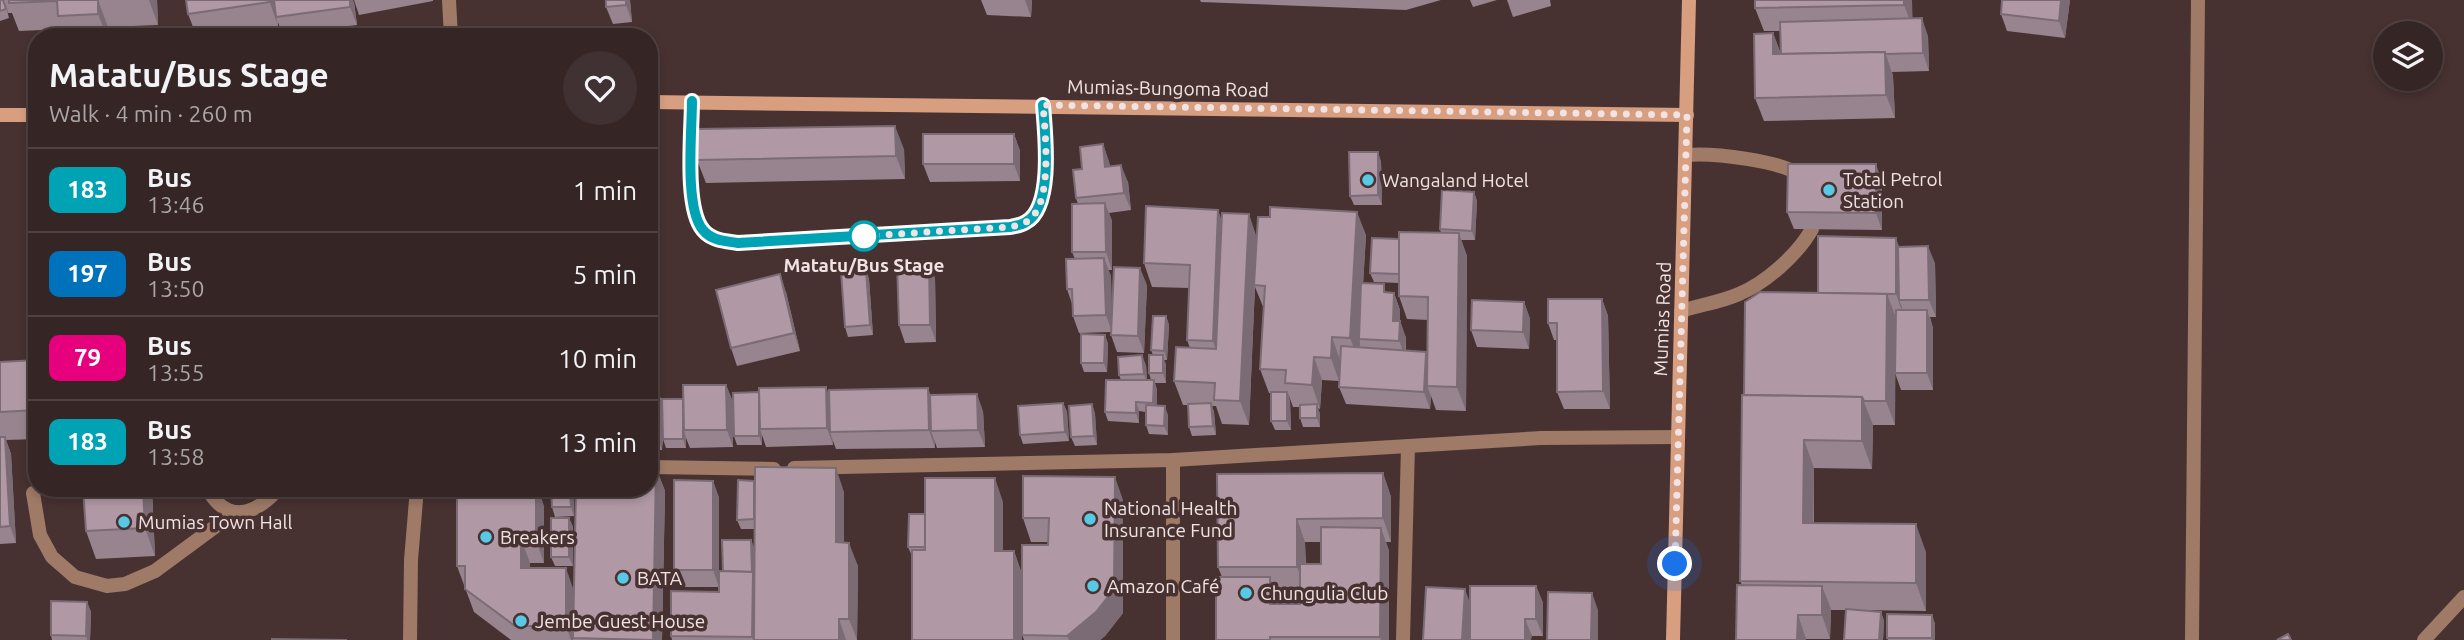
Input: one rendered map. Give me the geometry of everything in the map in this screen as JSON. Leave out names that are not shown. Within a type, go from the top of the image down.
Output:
[{"type":"street","points":[[449,0],[451,28]]},
{"type":"street","name":"Mumias Road","points":[[1673,640],[1689,0]]},
{"type":"street","points":[[2192,640],[2198,0]]},
{"type":"street","points":[[692,101],[691,199],[697,220],[704,231],[716,240],[738,243],[1010,227],[1028,222],[1042,195],[1046,161],[1043,105]]},
{"type":"street","name":"Mumias-Bungoma Road","points":[[658,102],[1687,115]]},
{"type":"street","points":[[0,115],[28,115]]},
{"type":"street","points":[[1686,155],[1722,156],[1786,168],[1802,175],[1807,181]]},
{"type":"street","points":[[1681,311],[1739,294],[1752,287],[1794,255],[1805,243],[1812,229]]},
{"type":"street","points":[[658,467],[747,469],[1173,460],[1541,439],[1678,438]]},
{"type":"street","points":[[1403,640],[1408,446]]},
{"type":"street","points":[[1173,460],[1173,640]]},
{"type":"street","points":[[34,497],[40,535],[52,557],[75,577],[107,586],[125,584],[155,571],[235,512]]},
{"type":"street","points":[[214,497],[222,506],[235,512],[249,512],[271,497]]},
{"type":"street","points":[[410,640],[411,560],[416,497]]},
{"type":"street","points":[[2424,640],[2464,597]]},
{"type":"building","points":[[0,0],[3,0],[6,9],[0,11]]},
{"type":"building","points":[[9,0],[98,0],[98,14],[58,16],[57,1],[9,3]]},
{"type":"building","points":[[186,0],[269,0],[270,2],[188,14]]},
{"type":"building","points":[[274,0],[350,0],[350,7],[276,17]]},
{"type":"building","points":[[606,0],[626,0],[626,5],[606,7]]},
{"type":"building","points":[[1755,0],[1904,0],[1904,5],[1755,8]]},
{"type":"building","points":[[2002,0],[2061,0],[2059,21],[2001,14]]},
{"type":"building","points":[[1922,18],[1923,53],[1781,54],[1780,22]]},
{"type":"building","points":[[1773,33],[1773,54],[1885,52],[1886,95],[1755,98],[1754,34]]},
{"type":"building","points":[[895,126],[896,156],[697,160],[696,129]]},
{"type":"building","points":[[923,134],[1014,134],[1014,164],[923,164]]},
{"type":"building","points":[[1103,144],[1105,167],[1121,165],[1124,193],[1076,198],[1073,170],[1082,169],[1080,147]]},
{"type":"building","points":[[1349,152],[1378,152],[1378,195],[1350,196]]},
{"type":"building","points":[[1788,164],[1876,164],[1876,213],[1787,212]]},
{"type":"building","points":[[1442,190],[1474,192],[1472,231],[1440,229]]},
{"type":"building","points":[[1105,203],[1106,252],[1072,252],[1072,204]]},
{"type":"building","points":[[1146,206],[1218,210],[1213,341],[1187,340],[1190,265],[1144,263]]},
{"type":"building","points":[[1270,207],[1357,212],[1350,338],[1332,337],[1331,358],[1314,357],[1312,385],[1285,383],[1286,370],[1260,369],[1265,286],[1254,285],[1258,217],[1270,217]]},
{"type":"building","points":[[1222,213],[1249,214],[1240,401],[1214,400],[1215,383],[1174,381],[1176,347],[1216,349]]},
{"type":"building","points":[[1399,232],[1459,233],[1457,387],[1427,386],[1428,297],[1399,296]]},
{"type":"building","points":[[1818,236],[1896,238],[1896,294],[1818,293]]},
{"type":"building","points":[[1372,238],[1399,239],[1399,274],[1370,273]]},
{"type":"building","points":[[1928,246],[1929,300],[1899,300],[1898,247]]},
{"type":"building","points":[[1104,258],[1106,315],[1073,316],[1072,289],[1067,289],[1066,259]]},
{"type":"building","points":[[929,261],[930,325],[899,325],[897,262]]},
{"type":"building","points":[[1114,267],[1140,268],[1138,336],[1111,335]]},
{"type":"building","points":[[866,270],[870,325],[845,327],[841,272]]},
{"type":"building","points":[[780,274],[794,333],[731,348],[716,290]]},
{"type":"building","points":[[1361,283],[1384,284],[1384,292],[1394,293],[1393,321],[1400,321],[1399,341],[1359,339]]},
{"type":"building","points":[[1760,292],[1887,294],[1886,401],[1864,401],[1862,397],[1744,395],[1745,302]]},
{"type":"building","points":[[1548,299],[1602,299],[1603,391],[1557,392],[1557,323],[1548,323]]},
{"type":"building","points":[[1472,300],[1524,302],[1523,332],[1471,330]]},
{"type":"building","points":[[1896,310],[1927,310],[1927,373],[1895,373]]},
{"type":"building","points":[[1153,316],[1166,316],[1164,351],[1151,350]]},
{"type":"building","points":[[1081,334],[1105,335],[1104,363],[1081,363]]},
{"type":"building","points":[[1341,346],[1426,352],[1424,392],[1339,387]]},
{"type":"building","points":[[1142,355],[1144,374],[1119,375],[1118,357]]},
{"type":"building","points":[[1149,355],[1163,355],[1163,373],[1149,373]]},
{"type":"building","points":[[28,360],[28,410],[0,412],[0,362]]},
{"type":"building","points":[[1106,380],[1154,380],[1153,403],[1136,402],[1136,413],[1105,412]]},
{"type":"building","points":[[683,385],[726,385],[727,430],[684,430]]},
{"type":"building","points":[[826,387],[827,428],[760,429],[759,388]]},
{"type":"building","points":[[928,388],[929,430],[830,432],[829,390]]},
{"type":"building","points":[[759,392],[759,436],[734,436],[733,393]]},
{"type":"building","points":[[1271,392],[1287,392],[1287,421],[1271,421]]},
{"type":"building","points":[[977,394],[978,430],[931,431],[930,395]]},
{"type":"building","points":[[1742,395],[1862,397],[1862,441],[1804,440],[1803,523],[1916,524],[1916,583],[1740,581]]},
{"type":"building","points":[[662,399],[683,399],[683,439],[663,439]]},
{"type":"building","points":[[1063,403],[1065,432],[1020,435],[1018,406]]},
{"type":"building","points":[[1211,403],[1213,426],[1189,427],[1188,404]]},
{"type":"building","points":[[1092,404],[1094,436],[1071,437],[1069,406]]},
{"type":"building","points":[[1317,404],[1317,418],[1300,418],[1300,405]]},
{"type":"building","points":[[1146,405],[1165,406],[1164,426],[1146,425]]},
{"type":"building","points":[[0,437],[5,437],[10,526],[0,527]]},
{"type":"building","points":[[755,467],[836,468],[836,542],[849,543],[849,619],[839,619],[839,640],[754,640]]},
{"type":"building","points":[[1383,473],[1383,518],[1297,519],[1297,567],[1218,567],[1217,474]]},
{"type":"building","points":[[1023,476],[1115,477],[1114,589],[1096,612],[1067,636],[1022,635],[1022,545],[1048,545],[1049,518],[1023,518]]},
{"type":"building","points":[[925,478],[995,478],[995,551],[1014,551],[1014,640],[912,640],[912,550],[925,550]]},
{"type":"building","points":[[674,480],[713,481],[713,570],[674,570]]},
{"type":"building","points":[[738,480],[754,481],[754,519],[737,520]]},
{"type":"building","points":[[84,497],[143,497],[145,528],[86,531]]},
{"type":"building","points":[[457,497],[536,497],[536,540],[521,539],[521,568],[566,568],[566,626],[515,626],[465,589],[465,566],[457,566]]},
{"type":"building","points":[[551,497],[570,497],[571,507],[552,507]]},
{"type":"building","points":[[576,497],[655,497],[653,640],[573,638]]},
{"type":"building","points":[[909,514],[925,514],[925,547],[908,547]]},
{"type":"building","points":[[551,518],[569,518],[569,557],[551,557]]},
{"type":"building","points":[[1321,527],[1381,528],[1380,637],[1216,640],[1216,577],[1270,577],[1270,604],[1300,604],[1300,564],[1321,564]]},
{"type":"building","points":[[722,540],[751,540],[752,572],[723,571]]},
{"type":"building","points":[[719,571],[753,572],[752,637],[671,636],[671,591],[719,592]]},
{"type":"building","points":[[1737,585],[1822,586],[1822,615],[1798,615],[1797,640],[1736,640]]},
{"type":"building","points":[[1470,586],[1536,586],[1536,619],[1525,619],[1525,640],[1470,640]]},
{"type":"building","points":[[1426,587],[1465,589],[1462,640],[1423,640]]},
{"type":"building","points":[[1548,592],[1592,593],[1591,640],[1547,640]]},
{"type":"building","points":[[51,601],[87,602],[86,636],[51,635]]},
{"type":"building","points":[[1846,609],[1881,612],[1879,640],[1844,640]]},
{"type":"building","points":[[1887,614],[1932,615],[1932,638],[1887,638]]},
{"type":"building","points":[[2288,634],[2291,640],[2277,640]]},
{"type":"building","points":[[272,639],[347,640],[272,640]]},
{"type":"bus line","name":"183","points":[[692,101],[691,199],[697,220],[704,231],[716,240],[738,243],[1010,227],[1028,222],[1042,195],[1046,161],[1043,105]]},
{"type":"place","name":"Wangaland Hotel","points":[[1368,180]]},
{"type":"place","name":"Total Petrol Station","points":[[1829,190]]},
{"type":"place","name":"Matatu/Bus Stage","points":[[864,236]]},
{"type":"place","name":"National Health Insurance Fund","points":[[1090,519]]},
{"type":"place","name":"Mumias Town Hall","points":[[124,522]]},
{"type":"place","name":"Breakers","points":[[486,537]]},
{"type":"place","name":"BATA","points":[[623,578]]},
{"type":"place","name":"Amazon Café","points":[[1093,586]]},
{"type":"place","name":"Chungulia Club","points":[[1246,593]]},
{"type":"place","name":"Jembe Guest House","points":[[521,621]]},
{"type":"route","points":[[864,236],[1010,227],[1028,222],[1042,195],[1046,161],[1043,105],[1687,115],[1675,564]]}]
